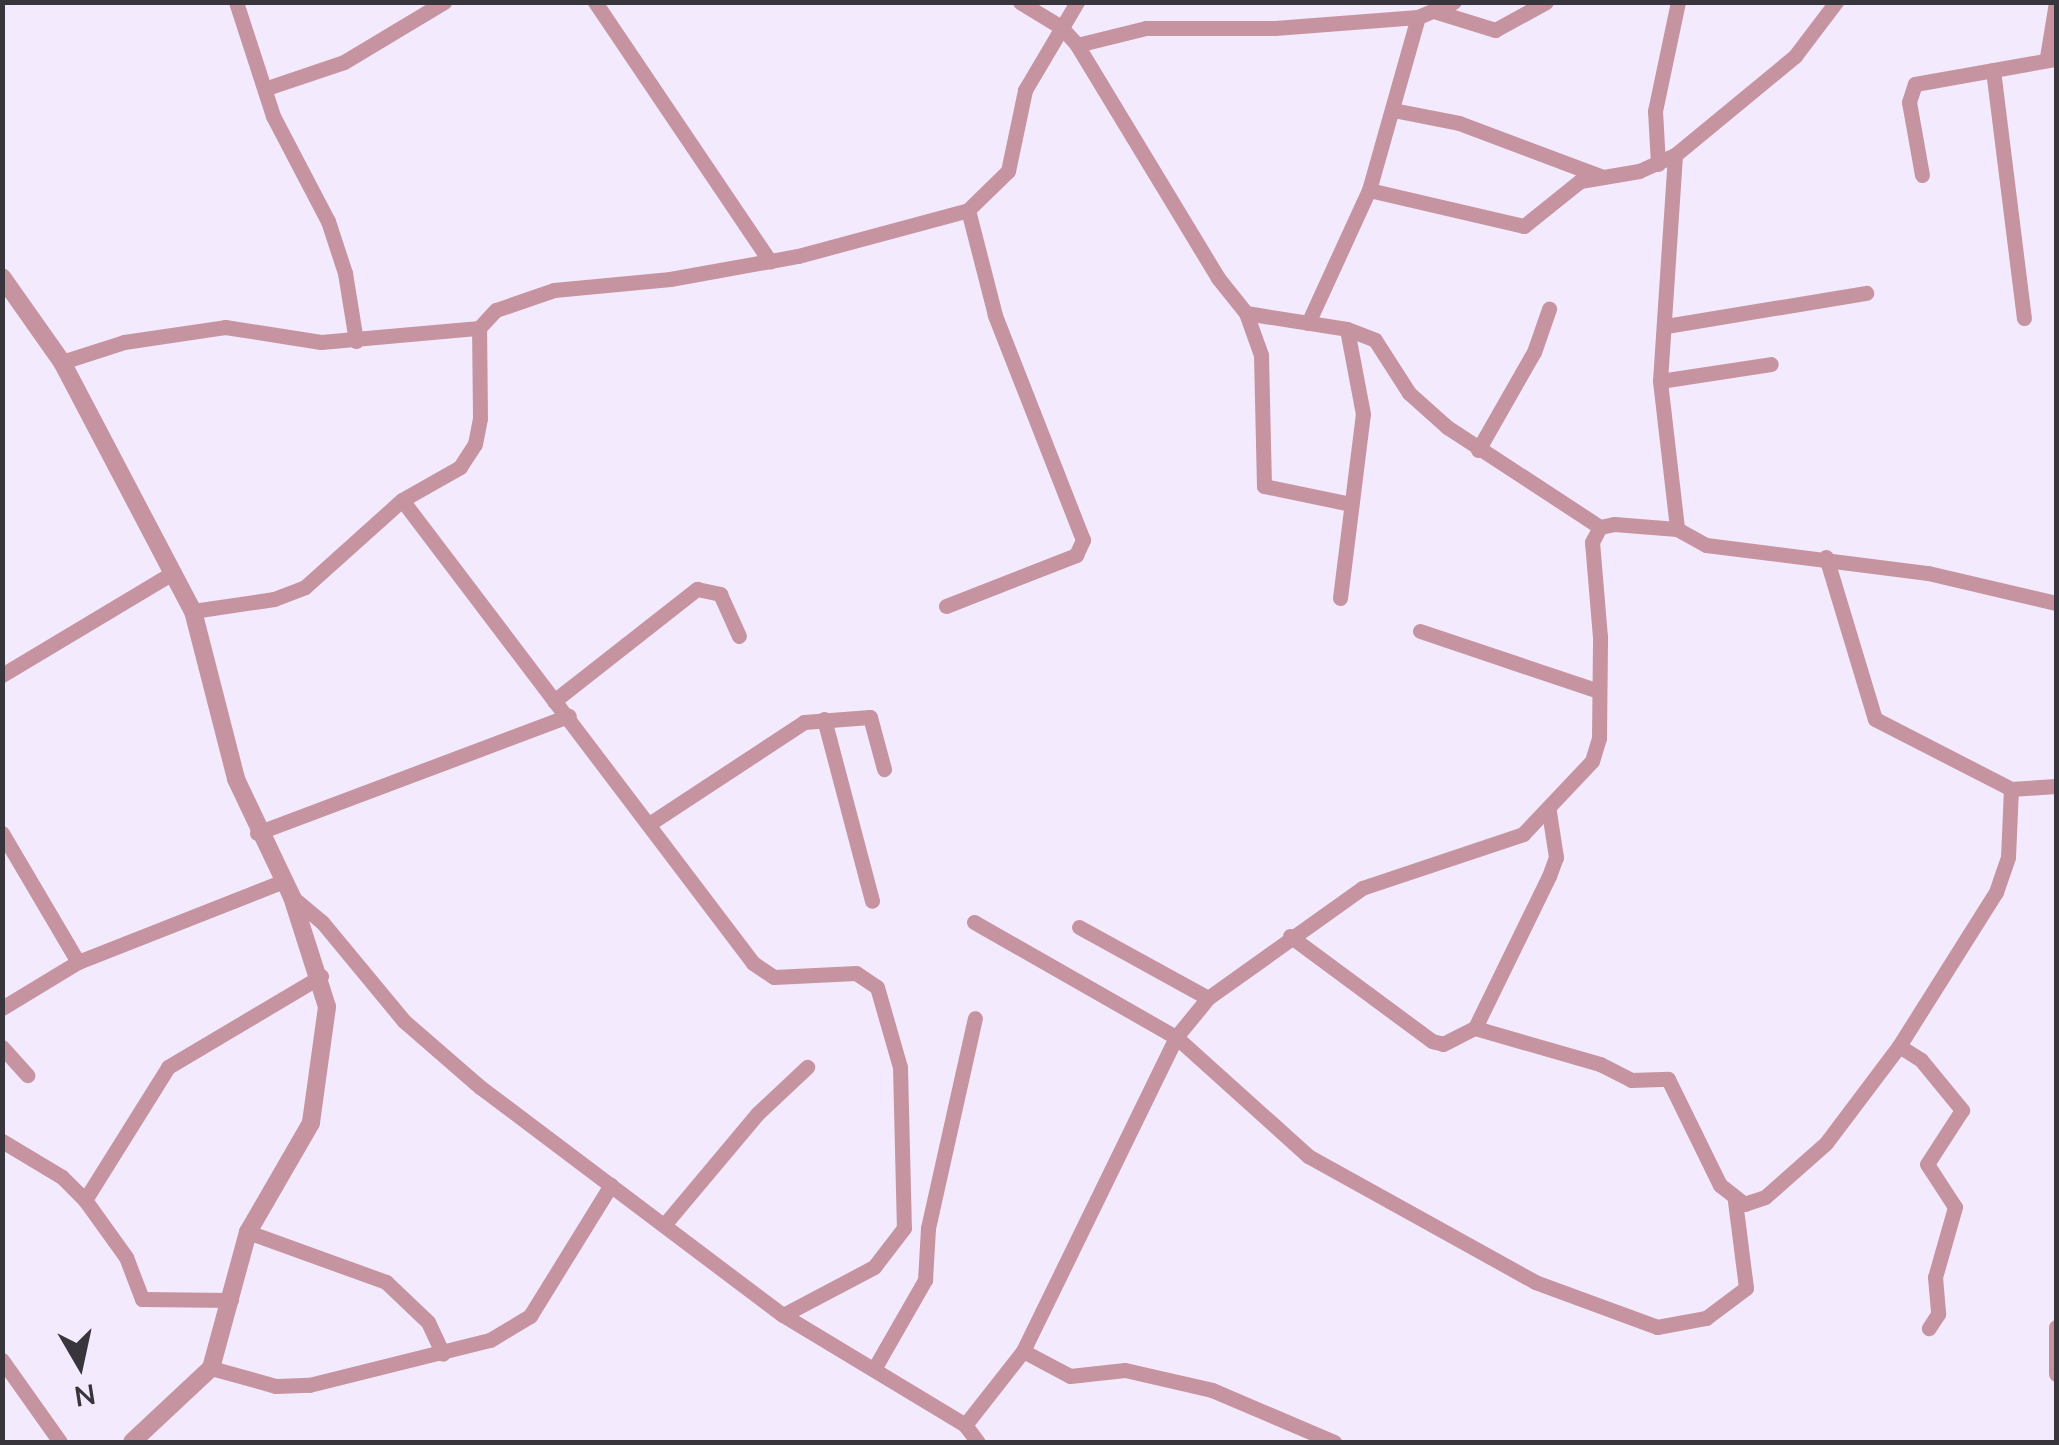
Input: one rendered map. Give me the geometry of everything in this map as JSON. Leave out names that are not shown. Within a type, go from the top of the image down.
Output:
[{"type":"street","points":[[236,2],[273,116],[328,221],[345,273],[356,341]]},
{"type":"street","points":[[267,88],[344,62],[444,2]]},
{"type":"street","points":[[596,2],[770,261]]},
{"type":"street","points":[[1020,2],[1061,27],[1077,46],[1218,278],[1246,313],[1262,355],[1264,486],[1351,504]]},
{"type":"street","points":[[62,362],[124,342],[225,327],[356,341],[478,328],[496,310],[526,296],[770,261],[968,210],[1008,171],[1024,90],[1077,2]]},
{"type":"street","points":[[1077,46],[1146,28],[1275,28],[1418,17],[1438,12],[1454,2]]},
{"type":"street","points":[[1438,12],[1495,30],[1546,2]]},
{"type":"street","points":[[1658,164],[1656,111],[1678,2]]},
{"type":"street","points":[[1369,190],[1524,226],[1562,190],[1600,176],[1658,164],[1675,155],[1795,56],[1836,2]]},
{"type":"street","points":[[1922,175],[1910,91],[1924,80],[2052,58],[2056,2]]},
{"type":"street","points":[[1308,323],[1369,190],[1418,17]]},
{"type":"street","points":[[1993,70],[2024,318]]},
{"type":"street","points":[[1392,110],[1459,123],[1600,176]]},
{"type":"street","points":[[1675,155],[1660,381],[1677,529]]},
{"type":"street","points":[[946,606],[1076,555],[1083,540],[996,314],[968,210]]},
{"type":"street","points":[[2,277],[62,362],[192,611],[232,764],[257,833],[288,889],[321,976],[327,1022],[318,1103],[301,1148],[248,1232],[211,1368],[132,1442]]},
{"type":"street","points":[[1666,326],[1866,293]]},
{"type":"street","points":[[1478,450],[1534,352],[1549,309]]},
{"type":"street","points":[[1246,313],[1348,329],[1374,340],[1409,393],[1478,450],[1600,528],[1677,529],[1706,545],[1826,557],[2056,603]]},
{"type":"street","points":[[192,611],[274,599],[305,587],[402,500],[460,466],[475,444],[478,328]]},
{"type":"street","points":[[1340,598],[1363,395],[1348,329]]},
{"type":"street","points":[[1660,381],[1771,364]]},
{"type":"street","points":[[402,500],[554,701],[652,822],[753,963],[774,976],[800,980],[856,973],[868,978],[890,1021],[900,1067],[904,1228],[874,1267],[783,1315]]},
{"type":"street","points":[[965,1426],[1023,1351],[1176,1037],[1208,998],[1362,888],[1408,868],[1500,845],[1549,812],[1592,761],[1598,692],[1592,542],[1600,528]]},
{"type":"street","points":[[1826,557],[1875,719],[2011,789],[2056,786]]},
{"type":"street","points":[[2,674],[174,572]]},
{"type":"street","points":[[554,701],[696,589],[720,594],[739,636]]},
{"type":"street","points":[[1420,631],[1598,692]]},
{"type":"street","points":[[257,833],[569,716]]},
{"type":"street","points":[[652,822],[797,725],[870,716],[884,768]]},
{"type":"street","points":[[824,719],[872,901]]},
{"type":"street","points":[[1735,1201],[1764,1197],[1826,1143],[1899,1046],[1996,892],[2008,857],[2011,789]]},
{"type":"street","points":[[1290,936],[1432,1041],[1455,1040],[1474,1028],[1550,876],[1556,857],[1549,812]]},
{"type":"street","points":[[2,833],[78,962]]},
{"type":"street","points":[[2,1008],[78,962],[288,889]]},
{"type":"street","points":[[288,889],[322,922],[404,1021],[610,1185],[783,1315],[965,1426],[978,1442]]},
{"type":"street","points":[[974,922],[1176,1037],[1308,1156],[1536,1282],[1657,1327],[1706,1318],[1746,1288],[1735,1201],[1720,1185],[1668,1079],[1631,1080],[1600,1064],[1474,1028]]},
{"type":"street","points":[[1078,926],[1208,998]]},
{"type":"street","points":[[85,1200],[168,1066],[321,976]]},
{"type":"street","points":[[874,1369],[925,1280],[928,1228],[975,1018]]},
{"type":"street","points":[[1899,1046],[1922,1060],[1962,1110],[1927,1164],[1956,1207],[1935,1277],[1938,1314],[1929,1328]]},
{"type":"street","points":[[2,1047],[27,1075]]},
{"type":"street","points":[[664,1225],[757,1114],[807,1067]]},
{"type":"street","points":[[2,1141],[62,1178],[85,1200],[126,1257],[142,1299],[231,1300]]},
{"type":"street","points":[[211,1368],[292,1387],[490,1340],[530,1316],[610,1185]]},
{"type":"street","points":[[248,1232],[386,1282],[419,1311],[443,1354]]},
{"type":"street","points":[[2056,1327],[2056,1374]]},
{"type":"street","points":[[1023,1351],[1070,1376],[1124,1370],[1212,1390],[1334,1442]]},
{"type":"street","points":[[2,1360],[60,1442]]}]
